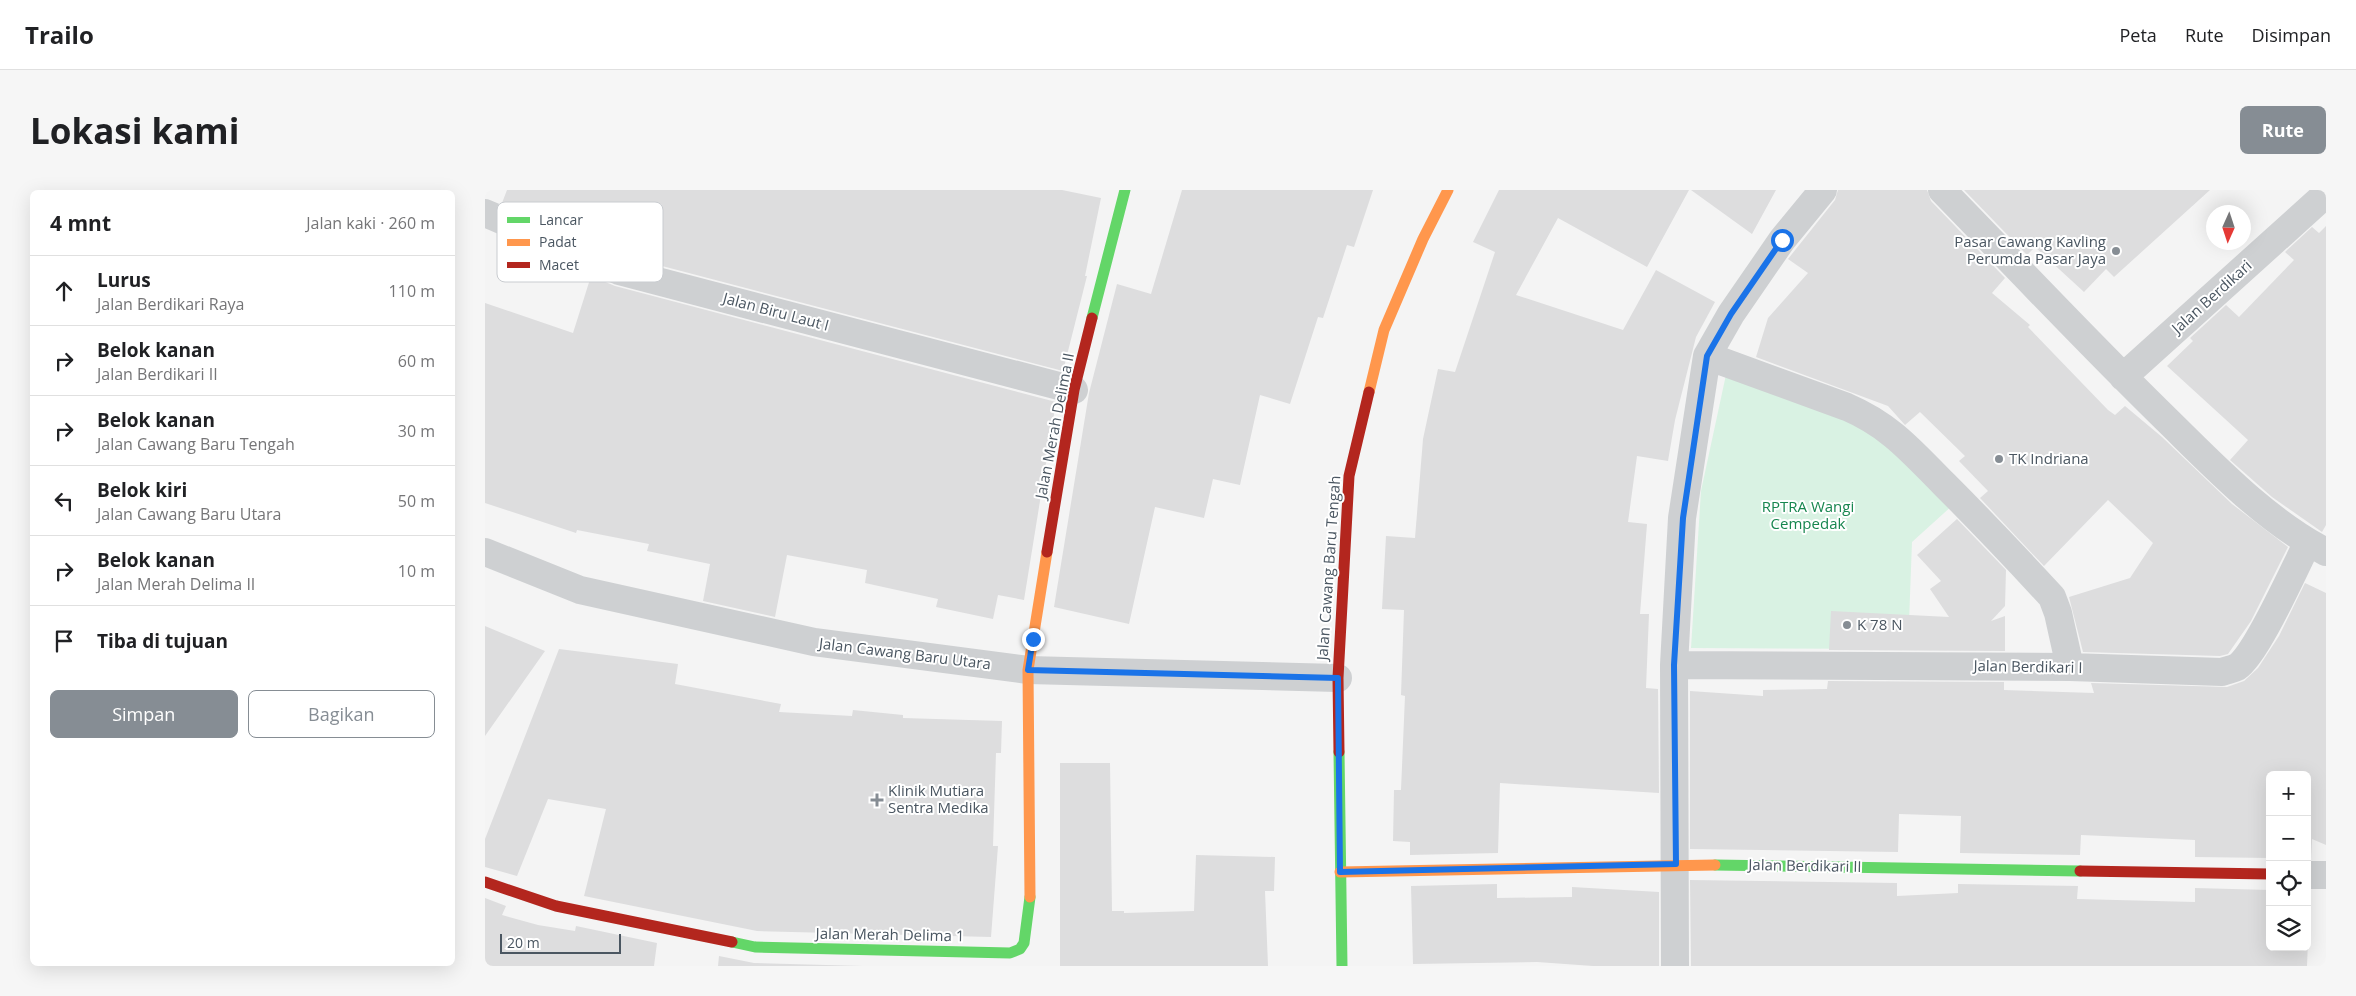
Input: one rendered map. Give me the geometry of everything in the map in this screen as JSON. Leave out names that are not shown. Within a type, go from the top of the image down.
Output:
[{"type":"street","name":"Jalan Merah Delima II","points":[[1028,670],[1074,390],[1125,190]]},
{"type":"street","name":"Jalan Cawang Baru Tengah","points":[[1342,966],[1338,678],[1349,476],[1384,330],[1423,239],[1448,190]]},
{"type":"street","points":[[1675,966],[1674,665],[1683,518],[1707,356],[1731,314],[1782,240],[1823,190]]},
{"type":"street","points":[[1942,190],[2123,377],[2231,482],[2317,547]]},
{"type":"street","name":"Jalan Berdikari","points":[[2123,377],[2324,195]]},
{"type":"street","name":"Jalan Biru Laut I","points":[[485,213],[497,218]]},
{"type":"street","name":"Jalan Biru Laut I","points":[[661,282],[1074,390]]},
{"type":"street","points":[[1707,356],[1847,407],[1869,416],[1891,430],[2052,597],[2058,613],[2070,667]]},
{"type":"street","name":"Jalan Berdikari I","points":[[1674,665],[2070,667],[2222,672],[2237,667],[2266,627],[2317,547]]},
{"type":"street","name":"Jalan Cawang Baru Utara","points":[[485,552],[580,590],[814,642],[1028,670],[1338,678]]},
{"type":"street","name":"Jalan Merah Delima 1","points":[[485,882],[556,906],[755,947],[1010,953],[1020,948],[1024,943],[1030,904],[1028,670]]},
{"type":"street","name":"Jalan Berdikari II","points":[[1340,872],[1676,864],[2266,874]]},
{"type":"street","points":[[2311,875],[2326,875]]},
{"type":"green space","name":"RPTRA Wangi Cempedak","points":[[1727,370],[1869,422],[1954,504],[1912,542],[1908,649],[1691,648],[1701,491]]},
{"type":"building","points":[[507,190],[1062,190],[1101,198],[1085,276],[1087,276],[1063,371],[663,266],[663,202],[502,202]]},
{"type":"building","points":[[1182,190],[1373,190],[1354,247],[1347,245],[1323,318],[1318,317],[1290,404],[1260,395],[1240,485],[1213,479],[1204,518],[1155,507],[1129,624],[1054,607],[1089,393],[1117,284],[1151,294]]},
{"type":"building","points":[[1499,190],[1689,190],[1647,267],[1558,218],[1516,295],[1623,330],[1656,270],[1715,302],[1696,337],[1675,420],[1668,461],[1637,456],[1628,522],[1647,524],[1640,614],[1649,614],[1646,688],[1658,689],[1659,793],[1500,783],[1498,853],[1410,855],[1410,842],[1393,841],[1394,790],[1401,790],[1405,696],[1401,695],[1404,610],[1382,609],[1386,536],[1415,538],[1423,439],[1438,369],[1455,372],[1495,252],[1473,242]]},
{"type":"building","points":[[1691,190],[1776,190],[1752,234]]},
{"type":"building","points":[[1838,190],[1927,190],[1931,201],[2005,278],[1992,293],[2030,325],[2028,327],[2108,410],[2115,415],[2125,406],[2162,437],[2232,504],[2288,547],[2251,621],[2228,654],[2220,656],[2083,652],[2069,597],[2130,578],[2153,543],[2108,500],[2044,566],[1980,498],[1988,491],[1959,461],[1965,456],[1920,412],[1905,425],[1888,406],[1756,357],[1768,318],[1808,273],[1788,259],[1835,200]]},
{"type":"building","points":[[1964,190],[2210,190],[2114,277],[2106,269],[2084,292],[2035,247],[2027,255]]},
{"type":"building","points":[[2326,226],[2326,525],[2322,532],[2272,497],[2230,460],[2248,440],[2167,366],[2193,341],[2190,338],[2226,305],[2239,317],[2294,260],[2285,252],[2312,227],[2319,233]]},
{"type":"building","points":[[589,282],[605,282],[1056,402],[1024,600],[998,595],[993,619],[936,607],[938,599],[865,583],[867,570],[787,555],[775,617],[703,601],[710,564],[647,551],[649,544],[577,530],[576,533],[485,503],[485,303],[573,333]]},
{"type":"building","points":[[1957,519],[2006,570],[2005,606],[1991,621],[2005,616],[2005,651],[1829,650],[1831,611],[1949,617],[1930,589],[1941,581],[1917,555]]},
{"type":"building","points":[[2305,583],[2326,593],[2326,845],[2312,839],[2311,859],[2311,771],[2266,771],[2266,858],[2195,857],[2195,840],[2081,835],[2080,855],[1960,853],[1961,816],[1899,814],[1898,852],[1690,849],[1690,691],[1763,696],[1763,690],[1827,689],[1828,681],[2004,682],[2004,690],[2094,693],[2091,683],[2227,687],[2244,681],[2258,668],[2279,636]]},
{"type":"building","points":[[485,626],[545,651],[485,736]]},
{"type":"building","points":[[559,649],[678,664],[675,684],[781,704],[779,712],[852,716],[853,710],[903,715],[903,718],[1002,721],[1001,753],[996,753],[993,846],[998,846],[991,937],[757,931],[584,896],[606,809],[548,799],[517,876],[485,867],[485,839]]},
{"type":"building","points":[[1060,763],[1110,763],[1112,911],[1124,911],[1124,913],[1194,911],[1196,855],[1275,857],[1274,891],[1265,891],[1268,966],[1060,966]]},
{"type":"building","points":[[1690,880],[1897,883],[1897,896],[1958,893],[1958,884],[2078,886],[2077,899],[2195,902],[2195,888],[2266,890],[2266,951],[2308,951],[2307,966],[1691,966]]},
{"type":"building","points":[[1497,884],[1497,898],[1572,897],[1572,887],[1659,892],[1659,966],[1593,966],[1537,962],[1413,964],[1411,886]]},
{"type":"building","points":[[485,898],[506,906],[502,915],[538,925],[575,931],[576,926],[657,943],[654,966],[485,966]]},
{"type":"building","points":[[719,956],[754,963],[863,966],[718,966]]},
{"type":"traffic: fast","points":[[1092,318],[1125,190]]},
{"type":"traffic: fast","points":[[1339,752],[1342,966]]},
{"type":"traffic: fast","points":[[1715,865],[2080,871]]},
{"type":"traffic: fast","points":[[732,942],[755,947],[1010,953],[1020,949],[1024,943],[1030,897]]},
{"type":"traffic: slow","points":[[1369,392],[1384,330],[1423,239],[1448,190]]},
{"type":"traffic: slow","points":[[1030,897],[1028,670],[1047,552]]},
{"type":"traffic: slow","points":[[1340,872],[1715,865]]},
{"type":"traffic: jam","points":[[1047,552],[1074,390],[1092,318]]},
{"type":"traffic: jam","points":[[1339,752],[1338,678],[1349,476],[1369,392]]},
{"type":"traffic: jam","points":[[2080,871],[2266,874]]},
{"type":"traffic: jam","points":[[485,882],[556,906],[732,942]]},
{"type":"place","name":"Pasar Cawang Kavling Perumda Pasar Jaya","points":[[2116,251]]},
{"type":"place","name":"TK Indriana","points":[[1999,459]]},
{"type":"place","name":"K 78 N","points":[[1847,625]]},
{"type":"place","name":"Klinik Mutiara Sentra Medika","points":[[877,800]]},
{"type":"route","points":[[1033,639],[1028,670],[1338,678],[1340,872],[1676,864],[1674,665],[1683,518],[1707,356],[1731,314],[1782,240]]}]
